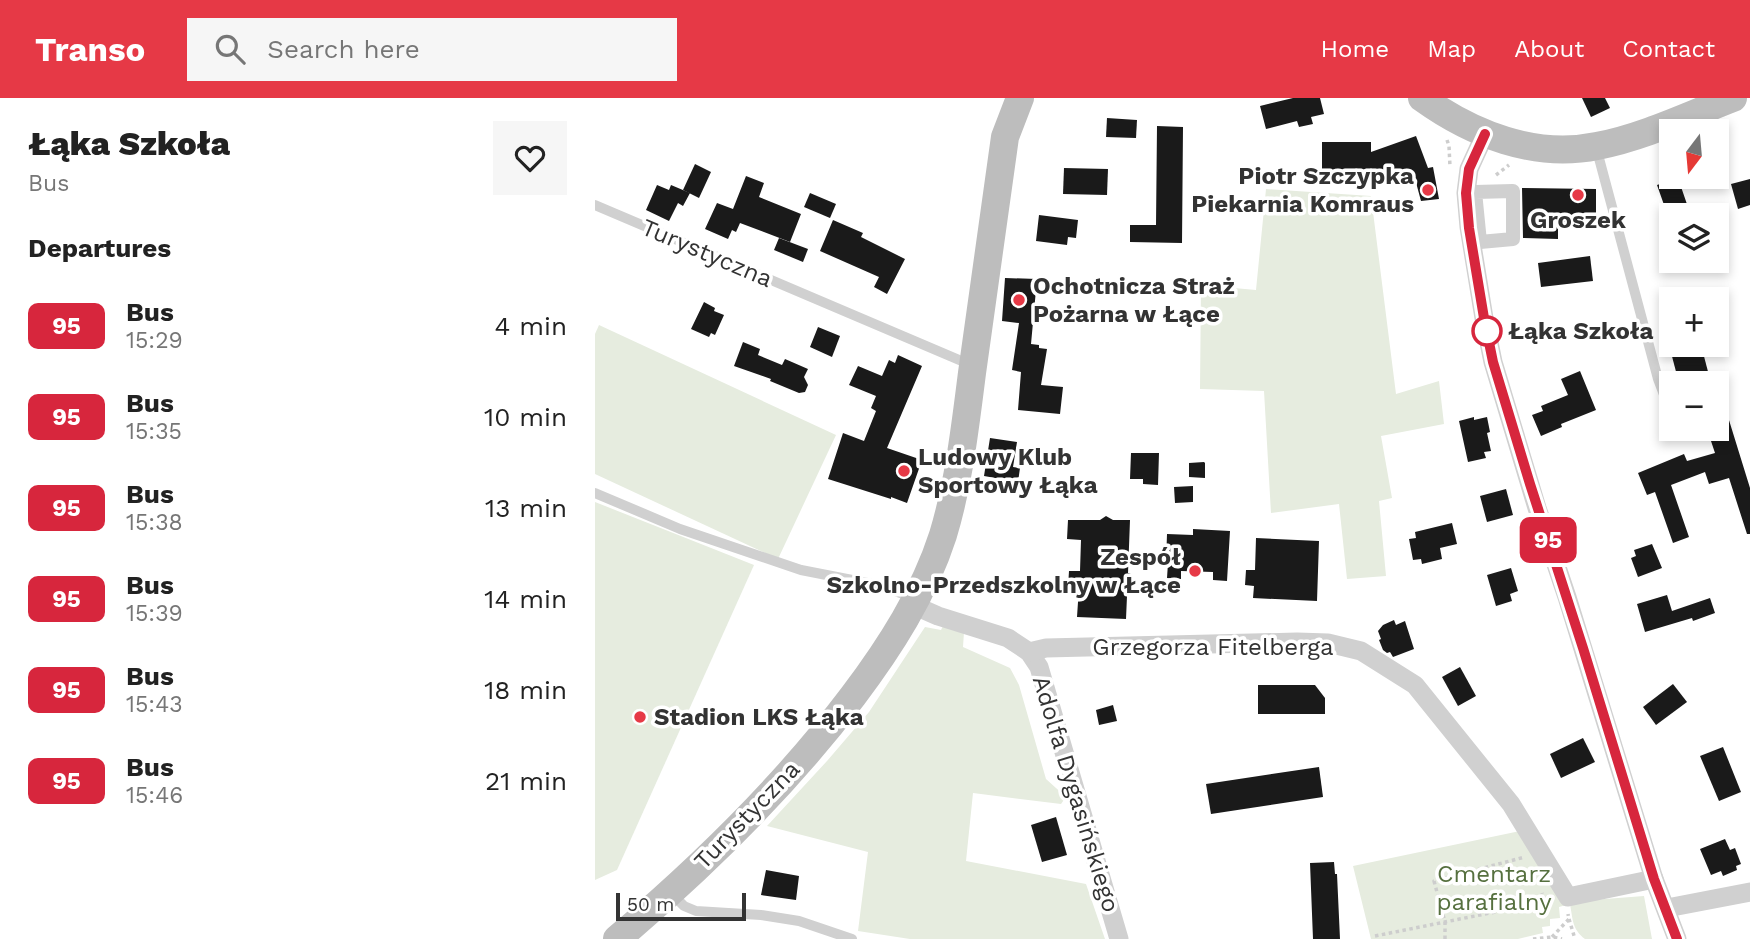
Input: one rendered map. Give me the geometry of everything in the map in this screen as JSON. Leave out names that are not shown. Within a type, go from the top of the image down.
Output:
[{"type":"main road","name":"Turystyczna","points":[[617,939],[671,892],[740,825],[799,762],[886,650],[914,602],[935,556],[958,472],[1005,137],[1020,98]]},
{"type":"main road","points":[[1422,98],[1485,134],[1508,142],[1551,149],[1596,147],[1645,133],[1733,98]]},
{"type":"street","points":[[1485,134],[1469,169],[1466,193],[1469,228],[1493,362],[1654,879],[1677,939]]},
{"type":"street","name":"Adolfa Dygasińskiego","points":[[914,602],[938,616],[1008,638],[1029,652],[1039,667],[1119,939]]},
{"type":"street","name":"Grzegorza Fitelberga","points":[[1029,652],[1046,648],[1297,642],[1328,643],[1361,651],[1415,684],[1511,804],[1568,897]]},
{"type":"street","points":[[1568,897],[1654,879]]},
{"type":"street","points":[[1667,908],[1750,892]]},
{"type":"lane","points":[[1596,147],[1659,382]]},
{"type":"lane","name":"Turystyczna","points":[[595,205],[973,366]]},
{"type":"lane","points":[[595,493],[680,529],[801,570],[883,586],[914,602]]},
{"type":"lane","points":[[671,892],[684,906],[696,911],[747,913],[788,919],[815,925],[852,939]]},
{"type":"path","points":[[1443,132],[1449,146],[1450,162]]},
{"type":"path","points":[[1445,939],[1445,922],[1434,881],[1530,855]]},
{"type":"path","points":[[1568,897],[1566,902],[1575,939]]},
{"type":"path","points":[[1375,936],[1545,902]]},
{"type":"path","points":[[1552,937],[1569,919]]},
{"type":"path","points":[[1533,939],[1562,939]]},
{"type":"green space","points":[[1266,189],[1371,196],[1396,394],[1439,381],[1444,424],[1381,436],[1392,498],[1379,501],[1386,576],[1347,579],[1339,504],[1271,513],[1264,391],[1200,389],[1201,285],[1256,290]]},
{"type":"green space","points":[[599,325],[836,435],[778,559],[595,474],[595,334]]},
{"type":"green space","name":"Stadion LKS Łąka","points":[[595,502],[754,565],[617,870],[595,880]]},
{"type":"green space","points":[[943,626],[964,632],[963,647],[1010,668],[1019,685],[1046,779],[1066,797],[1061,804],[973,793],[966,861],[1086,884],[1105,939],[910,939],[858,931],[868,852],[767,826],[869,712],[925,627],[941,630]]},
{"type":"green space","name":"Cmentarz parafialny","points":[[1520,831],[1566,902],[1644,896],[1652,939],[1585,939],[1575,928],[1570,904],[1559,907],[1560,918],[1550,919],[1550,926],[1542,927],[1543,933],[1518,939],[1371,939],[1353,866]]},
{"type":"building","points":[[1293,98],[1320,98],[1324,114],[1311,117],[1313,124],[1299,127],[1297,121],[1266,129],[1260,106]]},
{"type":"building","points":[[1582,98],[1605,98],[1610,108],[1591,117]]},
{"type":"building","points":[[1107,118],[1137,120],[1136,138],[1106,137]]},
{"type":"building","points":[[1157,126],[1183,127],[1182,243],[1130,242],[1130,225],[1156,225]]},
{"type":"building","points":[[1416,136],[1428,168],[1433,167],[1439,199],[1421,201],[1414,175],[1378,187],[1379,171],[1322,171],[1322,142],[1371,142],[1371,152]]},
{"type":"building","points":[[695,164],[711,172],[699,198],[683,190]]},
{"type":"building","points":[[1064,168],[1108,169],[1107,195],[1063,194]]},
{"type":"building","points":[[746,176],[764,183],[759,197],[801,214],[790,242],[740,223],[736,232],[732,230],[728,239],[705,229],[717,203],[733,209]]},
{"type":"building","points":[[1750,179],[1750,205],[1738,209],[1731,184]]},
{"type":"building","points":[[657,185],[669,190],[671,185],[690,193],[683,206],[678,203],[669,221],[646,210]]},
{"type":"building","points":[[1657,185],[1659,189],[1682,189],[1687,203],[1663,203]]},
{"type":"building","points":[[1522,188],[1596,189],[1596,222],[1558,222],[1558,239],[1523,238]]},
{"type":"building","points":[[810,193],[836,204],[830,218],[804,207]]},
{"type":"building","points":[[1039,215],[1078,220],[1076,238],[1068,237],[1067,245],[1036,241]]},
{"type":"building","points":[[833,220],[863,233],[861,237],[905,259],[887,294],[874,287],[879,277],[820,251]]},
{"type":"building","points":[[779,238],[808,249],[803,262],[774,250]]},
{"type":"building","points":[[1590,256],[1593,281],[1541,287],[1538,263]]},
{"type":"building","points":[[1005,278],[1037,279],[1031,344],[1047,349],[1041,385],[1063,387],[1060,414],[1018,410],[1021,372],[1012,370],[1019,323],[1002,321]]},
{"type":"building","points":[[704,302],[724,315],[715,335],[711,333],[709,337],[691,329]]},
{"type":"building","points":[[818,327],[840,336],[832,357],[810,347]]},
{"type":"building","points":[[743,342],[760,349],[758,355],[782,365],[785,359],[808,369],[804,377],[808,385],[805,392],[799,393],[770,381],[771,379],[734,366]]},
{"type":"building","points":[[898,355],[922,366],[887,448],[922,460],[907,503],[828,479],[843,433],[864,441],[876,411],[871,408],[876,396],[849,385],[858,366],[882,376],[889,360],[895,363]]},
{"type":"building","points":[[1672,357],[1704,357],[1708,371],[1676,371]]},
{"type":"building","points":[[1580,371],[1596,410],[1561,424],[1562,427],[1541,436],[1532,415],[1543,411],[1541,406],[1568,395],[1561,379]]},
{"type":"building","points":[[1474,417],[1474,420],[1487,417],[1491,451],[1484,452],[1486,458],[1468,462],[1459,421]]},
{"type":"building","points":[[1729,420],[1750,488],[1750,534],[1747,534],[1729,478],[1709,484],[1705,472],[1671,485],[1689,537],[1673,543],[1655,492],[1647,495],[1638,473],[1684,454],[1687,461],[1715,453],[1711,441],[1729,441]]},
{"type":"building","points":[[990,438],[1017,442],[1013,467],[1020,468],[1018,482],[984,476]]},
{"type":"building","points":[[1131,453],[1159,453],[1158,485],[1143,484],[1143,479],[1130,479]]},
{"type":"building","points":[[1204,462],[1205,478],[1189,477],[1189,463]]},
{"type":"building","points":[[1193,486],[1193,502],[1175,503],[1174,487]]},
{"type":"building","points":[[1506,489],[1513,515],[1487,522],[1480,496]]},
{"type":"building","name":"Zespół Szkolno-Przedszkolny w Łące","points":[[1106,516],[1113,520],[1130,520],[1128,573],[1131,574],[1131,596],[1127,596],[1126,619],[1077,617],[1079,587],[1068,587],[1069,571],[1080,571],[1081,540],[1067,539],[1068,520],[1100,520]]},
{"type":"building","points":[[1452,523],[1457,544],[1440,548],[1442,559],[1422,564],[1421,559],[1413,560],[1409,539],[1416,538],[1415,532]]},
{"type":"building","points":[[1193,529],[1230,531],[1227,581],[1213,580],[1213,572],[1181,571],[1181,579],[1167,578],[1167,534],[1193,535]]},
{"type":"building","points":[[1256,538],[1319,541],[1317,601],[1253,598],[1254,586],[1245,585],[1246,570],[1255,570]]},
{"type":"building","points":[[1652,544],[1662,568],[1638,577],[1631,558],[1636,556],[1634,550]]},
{"type":"building","points":[[1511,568],[1518,591],[1510,594],[1512,601],[1496,606],[1487,575]]},
{"type":"building","points":[[1667,595],[1672,611],[1710,598],[1715,613],[1645,632],[1637,604]]},
{"type":"building","points":[[1394,620],[1396,625],[1405,621],[1414,649],[1393,657],[1390,652],[1383,650],[1378,631],[1383,625]]},
{"type":"building","points":[[1460,667],[1476,696],[1458,706],[1442,677]]},
{"type":"building","points":[[1673,684],[1687,702],[1656,725],[1643,707]]},
{"type":"building","points":[[1258,685],[1315,685],[1325,698],[1325,714],[1258,714]]},
{"type":"building","points":[[1113,705],[1117,721],[1099,725],[1096,710]]},
{"type":"building","points":[[1583,738],[1595,762],[1561,778],[1550,754]]},
{"type":"building","points":[[1723,747],[1741,792],[1719,801],[1700,756]]},
{"type":"building","points":[[1319,767],[1323,797],[1211,814],[1206,784]]},
{"type":"building","points":[[1056,817],[1067,855],[1042,862],[1031,825]]},
{"type":"building","points":[[1725,839],[1730,850],[1735,848],[1741,864],[1736,866],[1737,870],[1723,876],[1721,871],[1711,875],[1700,849]]},
{"type":"building","points":[[1334,862],[1340,939],[1313,939],[1310,863]]},
{"type":"building","points":[[766,870],[799,876],[796,900],[761,895]]},
{"type":"bus line","name":"95","points":[[1485,134],[1469,169],[1466,193],[1469,228],[1493,362],[1654,879],[1677,939]]},
{"type":"place","name":"Piotr Szczypka Piekarnia Komraus","points":[[1428,190]]},
{"type":"place","name":"Groszek","points":[[1578,195]]},
{"type":"place","name":"Ochotnicza Straż Pożarna w Łące","points":[[1019,300]]},
{"type":"place","name":"Łąka Szkoła","points":[[1487,331]]},
{"type":"place","name":"Ludowy Klub Sportowy Łąka","points":[[904,471]]},
{"type":"place","name":"Zespół Szkolno-Przedszkolny w Łące","points":[[1195,571]]},
{"type":"place","name":"Stadion LKS Łąka","points":[[640,717]]}]
